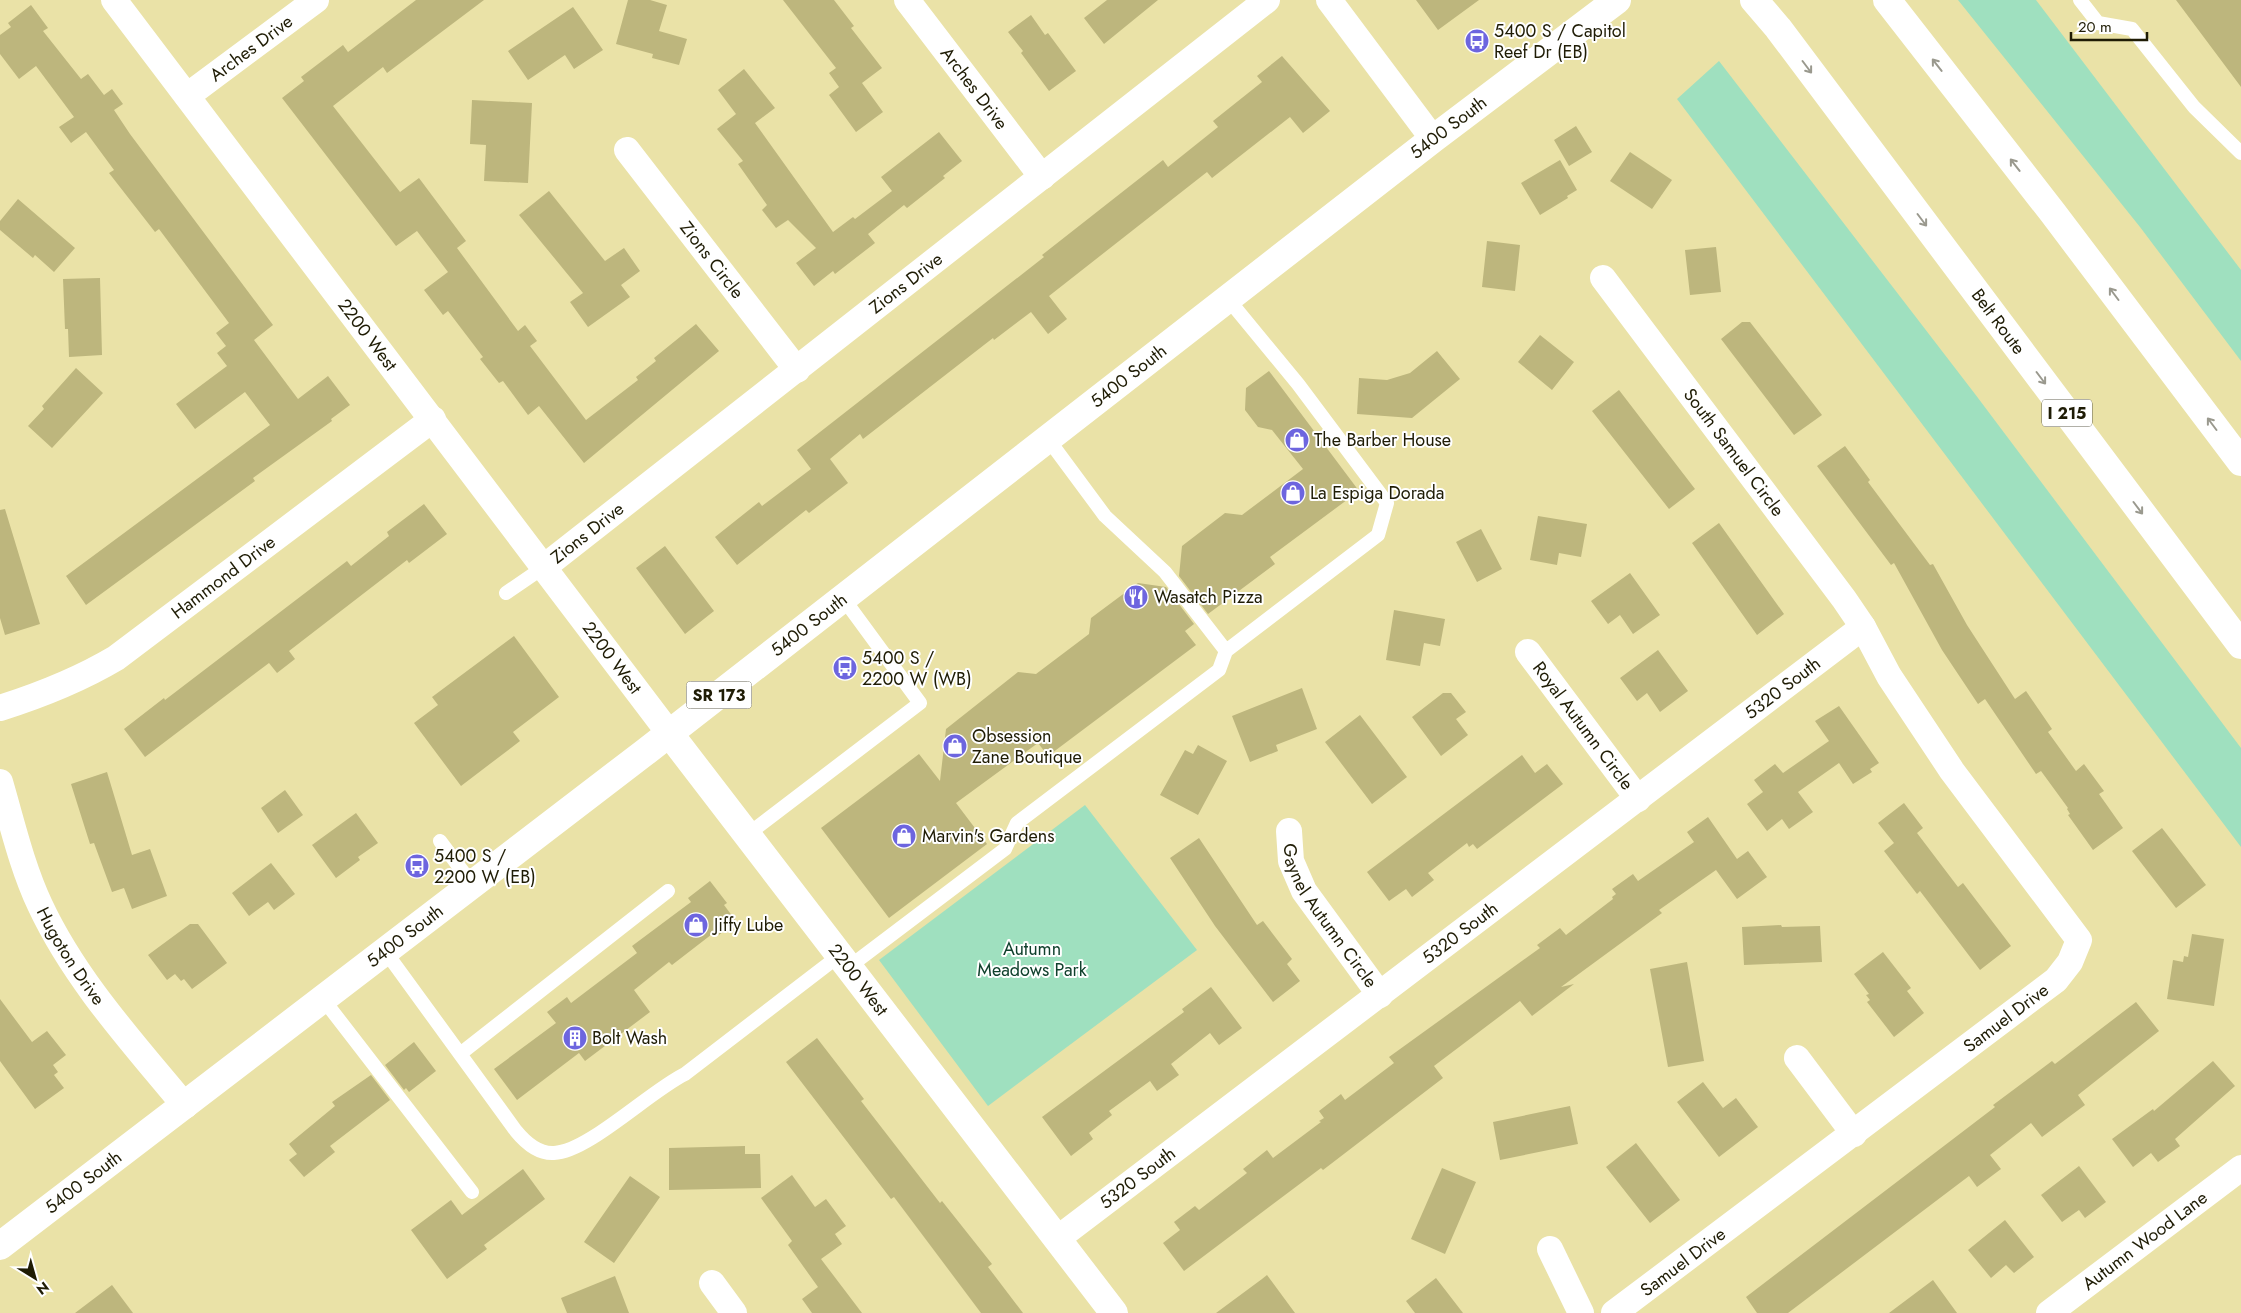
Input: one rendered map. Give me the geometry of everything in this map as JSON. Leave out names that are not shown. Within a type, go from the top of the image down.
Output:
[{"type":"main road","name":"5400 South","points":[[0,1246],[669,734],[1433,139],[1617,0]]},
{"type":"main road","name":"Belt Route","points":[[1754,0],[1778,28],[2241,645]]},
{"type":"main road","points":[[1887,0],[2053,214],[2241,462]]},
{"type":"main road","name":"2200 West","points":[[669,734],[1114,1313]]},
{"type":"street","name":"2200 West","points":[[114,0],[433,419],[669,734]]},
{"type":"street","name":"Arches Drive","points":[[187,96],[316,0]]},
{"type":"street","name":"Arches Drive","points":[[907,0],[1042,177]]},
{"type":"street","name":"Zions Drive","points":[[544,567],[1267,0]]},
{"type":"street","points":[[1329,0],[1433,139]]},
{"type":"street","name":"Zions Circle","points":[[627,150],[797,370]]},
{"type":"street","name":"South Samuel Circle","points":[[1603,278],[1863,627]]},
{"type":"street","name":"Hammond Drive","points":[[0,708],[54,690],[89,674],[116,658],[433,419]]},
{"type":"street","name":"5320 South","points":[[1057,1239],[1638,800],[1863,627]]},
{"type":"street","name":"Samuel Drive","points":[[1614,1313],[2056,980],[2070,962],[2079,940],[1952,771],[1890,676],[1863,627]]},
{"type":"street","name":"Royal Autumn Circle","points":[[1528,652],[1638,800]]},
{"type":"street","name":"Hugoton Drive","points":[[0,782],[30,880],[50,924],[93,990],[185,1106]]},
{"type":"street","name":"Gaynel Autumn Circle","points":[[1289,831],[1291,861],[1304,891],[1380,995]]},
{"type":"street","points":[[1796,1058],[1854,1134]]},
{"type":"street","name":"Autumn Wood Lane","points":[[2049,1313],[2241,1168]]},
{"type":"street","points":[[1550,1249],[1581,1313]]},
{"type":"street","points":[[712,1284],[734,1313]]},
{"type":"lane","points":[[2080,0],[2098,23],[2132,28],[2194,107],[2241,153]]},
{"type":"lane","points":[[385,951],[525,1141],[543,1152],[554,1153],[569,1150],[597,1135],[667,1083],[684,1074],[1006,848],[1017,823],[1219,670],[1226,650],[1378,535],[1387,503],[1298,384],[1228,299]]},
{"type":"lane","points":[[1048,439],[1105,516],[1165,572],[1226,650]]},
{"type":"lane","points":[[506,593],[544,567]]},
{"type":"lane","points":[[746,835],[920,702],[843,598]]},
{"type":"lane","points":[[440,841],[472,884]]},
{"type":"lane","points":[[460,1054],[668,891]]},
{"type":"lane","points":[[323,999],[472,1192]]},
{"type":"green space","points":[[1958,0],[2036,0],[2241,270],[2241,361],[2140,227]]},
{"type":"green space","points":[[1719,61],[1975,394],[2241,748],[2241,847],[1677,99]]},
{"type":"green space","name":"Autumn Meadows Park","points":[[1085,805],[1197,950],[988,1106],[879,960]]},
{"type":"building","points":[[416,0],[484,0],[387,73],[383,67],[333,106],[400,192],[419,178],[466,241],[457,248],[518,331],[525,325],[537,341],[530,346],[586,420],[638,380],[636,377],[656,361],[654,358],[696,324],[719,351],[584,463],[539,406],[528,415],[503,381],[499,383],[480,359],[483,357],[448,311],[443,315],[424,290],[448,272],[417,231],[396,246],[282,98],[304,81],[301,77],[343,45],[348,52]]},
{"type":"building","points":[[628,0],[650,0],[667,5],[659,31],[687,39],[679,65],[652,58],[653,54],[616,44]]},
{"type":"building","points":[[783,0],[834,0],[854,26],[851,28],[882,68],[862,83],[883,112],[856,132],[829,95],[839,87],[829,73],[836,68]]},
{"type":"building","points":[[1107,0],[1158,0],[1104,44],[1084,18]]},
{"type":"building","points":[[1416,0],[1479,0],[1438,30]]},
{"type":"building","points":[[2176,0],[2241,0],[2241,87]]},
{"type":"building","points":[[31,5],[48,28],[43,31],[81,79],[88,74],[104,95],[112,89],[123,104],[114,110],[130,134],[273,325],[254,340],[298,399],[328,376],[350,405],[331,419],[332,421],[253,478],[255,481],[86,605],[66,576],[270,425],[245,392],[195,429],[176,404],[227,366],[217,353],[226,346],[216,333],[229,323],[159,229],[155,232],[109,173],[114,170],[86,132],[71,143],[59,127],[74,117],[36,66],[19,79],[0,54],[0,35],[11,27],[8,23]]},
{"type":"building","points":[[573,7],[603,50],[574,69],[565,55],[528,80],[508,51]]},
{"type":"building","points":[[1031,15],[1045,35],[1048,33],[1076,71],[1049,91],[1008,32]]},
{"type":"building","points":[[1282,56],[1330,111],[1303,133],[1290,117],[1212,178],[1207,172],[1049,296],[1067,319],[1048,334],[1031,312],[994,340],[993,338],[863,439],[860,434],[830,459],[848,483],[809,513],[806,510],[737,565],[715,537],[759,502],[762,506],[811,469],[797,450],[1044,257],[1042,255],[1163,160],[1168,167],[1218,127],[1213,121],[1262,82],[1257,76]]},
{"type":"building","points":[[744,69],[775,108],[755,123],[833,232],[853,217],[855,219],[892,191],[881,177],[939,132],[962,161],[943,176],[945,178],[907,208],[904,205],[868,234],[875,243],[835,274],[833,271],[814,286],[796,263],[816,248],[788,220],[776,228],[762,210],[767,205],[738,164],[743,161],[717,129],[736,114],[718,90]]},
{"type":"building","points":[[472,100],[532,103],[528,183],[484,181],[486,145],[470,144]]},
{"type":"building","points":[[1576,126],[1592,152],[1569,166],[1554,140]]},
{"type":"building","points":[[1630,152],[1672,180],[1652,209],[1610,181]]},
{"type":"building","points":[[1560,160],[1577,190],[1567,196],[1568,198],[1540,215],[1521,183]]},
{"type":"building","points":[[549,191],[605,261],[624,248],[640,271],[621,285],[630,297],[588,327],[570,302],[583,293],[519,215]]},
{"type":"building","points":[[18,199],[75,248],[54,272],[35,255],[33,258],[0,230],[0,221]]},
{"type":"building","points":[[1487,241],[1520,245],[1515,291],[1482,287]]},
{"type":"building","points":[[1716,247],[1721,292],[1690,295],[1685,250]]},
{"type":"building","points":[[100,278],[102,355],[69,357],[68,329],[65,329],[63,279]]},
{"type":"building","points":[[1742,322],[1750,322],[1822,415],[1794,435],[1721,339]]},
{"type":"building","points":[[1540,335],[1574,362],[1552,390],[1518,362]]},
{"type":"building","points":[[1437,351],[1460,379],[1412,418],[1357,414],[1359,378],[1387,380],[1410,373]]},
{"type":"building","points":[[76,368],[103,393],[52,448],[28,426],[44,409],[42,406]]},
{"type":"building","points":[[1269,371],[1359,491],[1270,557],[1275,564],[1208,614],[1179,576],[1182,546],[1225,513],[1242,515],[1303,469],[1272,430],[1258,427],[1245,410],[1246,388]]},
{"type":"building","points":[[1619,390],[1695,489],[1669,509],[1592,411]]},
{"type":"building","points":[[1845,446],[1870,480],[1868,482],[1930,565],[1933,564],[1967,625],[2015,699],[2026,691],[2052,729],[2048,732],[2076,771],[2084,764],[2104,791],[2099,794],[2123,828],[2093,850],[2068,815],[2070,814],[2068,808],[2041,771],[2036,774],[1985,699],[1978,704],[1942,650],[1894,563],[1891,565],[1817,466]]},
{"type":"building","points":[[424,504],[447,534],[409,563],[407,560],[289,651],[295,659],[277,673],[269,663],[145,757],[124,729],[164,698],[165,700],[347,561],[351,566],[389,536],[387,532]]},
{"type":"building","points":[[5,509],[40,624],[5,635],[0,618],[0,510]]},
{"type":"building","points":[[1538,516],[1587,524],[1581,557],[1559,553],[1557,565],[1530,560]]},
{"type":"building","points":[[1719,523],[1784,614],[1757,635],[1692,543]]},
{"type":"building","points":[[1481,529],[1502,569],[1477,582],[1456,542]]},
{"type":"building","points":[[665,546],[714,611],[685,634],[636,568]]},
{"type":"building","points":[[1630,573],[1660,615],[1633,634],[1620,615],[1608,624],[1591,601]]},
{"type":"building","points":[[1138,583],[1166,587],[1194,624],[1185,631],[1196,645],[1048,756],[1038,743],[956,803],[987,844],[889,918],[821,828],[919,754],[940,781],[946,729],[1018,672],[1036,674],[1089,634],[1091,618]]},
{"type":"building","points":[[1394,610],[1445,619],[1440,646],[1424,643],[1420,666],[1386,660]]},
{"type":"building","points":[[514,636],[559,697],[513,732],[520,741],[461,786],[414,723],[438,705],[432,697]]},
{"type":"building","points":[[1658,650],[1688,691],[1660,712],[1647,693],[1637,701],[1620,678]]},
{"type":"building","points":[[1302,688],[1317,729],[1276,745],[1278,751],[1250,762],[1232,716]]},
{"type":"building","points":[[1443,693],[1451,693],[1466,712],[1456,719],[1468,735],[1441,756],[1412,717]]},
{"type":"building","points":[[1839,706],[1879,763],[1870,769],[1872,772],[1853,784],[1839,763],[1798,792],[1813,812],[1789,829],[1782,819],[1767,831],[1747,804],[1763,792],[1754,780],[1775,764],[1783,773],[1829,741],[1815,721]]},
{"type":"building","points":[[1360,715],[1407,777],[1372,804],[1325,742]]},
{"type":"building","points":[[1198,745],[1227,761],[1198,815],[1160,795],[1185,750],[1193,754]]},
{"type":"building","points":[[1522,755],[1535,773],[1547,764],[1563,784],[1477,849],[1473,844],[1469,847],[1467,843],[1428,873],[1434,880],[1412,897],[1406,889],[1389,901],[1367,872]]},
{"type":"building","points":[[107,772],[132,855],[150,849],[167,896],[132,909],[124,888],[112,892],[94,843],[90,844],[71,784]]},
{"type":"building","points":[[285,790],[303,815],[278,833],[261,808]]},
{"type":"building","points":[[1904,803],[1923,828],[1917,833],[1958,887],[1963,883],[2011,946],[1980,970],[1920,891],[1917,894],[1884,851],[1894,843],[1878,823]]},
{"type":"building","points":[[356,813],[378,843],[358,857],[360,860],[336,878],[312,845]]},
{"type":"building","points":[[1708,817],[1737,859],[1748,851],[1767,877],[1737,899],[1716,870],[1659,910],[1662,913],[1561,987],[1574,984],[1532,1016],[1520,1001],[1434,1066],[1443,1078],[1323,1170],[1321,1168],[1184,1271],[1163,1243],[1180,1230],[1174,1222],[1195,1206],[1199,1210],[1247,1173],[1243,1169],[1267,1150],[1273,1158],[1321,1122],[1319,1121],[1324,1118],[1319,1111],[1341,1094],[1345,1100],[1394,1063],[1389,1057],[1540,948],[1537,945],[1560,928],[1566,935],[1613,899],[1612,897],[1616,894],[1612,889],[1633,874],[1638,881],[1694,842],[1687,832]]},
{"type":"building","points":[[2162,828],[2206,885],[2176,908],[2132,851]]},
{"type":"building","points":[[1199,838],[1257,925],[1263,921],[1292,959],[1287,964],[1300,981],[1273,1002],[1215,926],[1170,858]]},
{"type":"building","points":[[271,863],[295,894],[274,910],[268,902],[249,916],[232,893]]},
{"type":"building","name":"Bolt Wash","points":[[710,881],[727,903],[724,905],[736,921],[719,935],[716,931],[672,965],[669,962],[634,990],[650,1012],[585,1061],[579,1053],[517,1100],[494,1069],[556,1023],[547,1012],[567,997],[571,1003],[637,953],[632,946],[691,902],[688,898]]},
{"type":"building","points":[[190,924],[198,924],[227,963],[192,989],[184,979],[181,981],[175,974],[167,980],[148,955]]},
{"type":"building","points":[[1781,925],[1782,927],[1820,926],[1822,962],[1744,965],[1742,927]]},
{"type":"building","points":[[2192,934],[2224,939],[2214,1006],[2167,999],[2173,960],[2183,962],[2184,956],[2188,957]]},
{"type":"building","points":[[1883,952],[1911,988],[1907,991],[1924,1013],[1894,1037],[1867,1002],[1870,1000],[1866,995],[1869,994],[1854,974]]},
{"type":"building","points":[[1687,962],[1704,1061],[1668,1067],[1650,969]]},
{"type":"building","points":[[1211,987],[1242,1028],[1219,1045],[1210,1033],[1171,1064],[1179,1075],[1157,1091],[1150,1081],[1109,1111],[1112,1115],[1089,1133],[1093,1139],[1071,1156],[1042,1117],[1184,1012],[1182,1009]]},
{"type":"building","points":[[0,999],[32,1042],[47,1031],[66,1055],[53,1065],[58,1072],[54,1075],[64,1088],[35,1109],[0,1061]]},
{"type":"building","points":[[2136,1002],[2159,1031],[2078,1095],[2085,1105],[2042,1137],[2031,1123],[1990,1155],[2001,1169],[1977,1187],[1969,1176],[1788,1313],[1757,1313],[1746,1297],[1995,1107],[1993,1105],[2052,1061],[2055,1064]]},
{"type":"building","points":[[817,1038],[864,1099],[861,1101],[940,1203],[942,1201],[992,1264],[988,1267],[1023,1313],[981,1313],[894,1197],[891,1199],[786,1062]]},
{"type":"building","points":[[414,1042],[436,1071],[409,1092],[406,1088],[404,1090],[385,1065]]},
{"type":"building","points":[[2213,1061],[2235,1086],[2175,1139],[2180,1146],[2158,1162],[2151,1153],[2133,1167],[2112,1139],[2153,1109],[2154,1111]]},
{"type":"building","points":[[371,1075],[390,1100],[330,1146],[335,1152],[304,1177],[289,1160],[297,1154],[289,1144],[335,1106],[332,1102]]},
{"type":"building","points":[[1703,1082],[1723,1108],[1736,1098],[1758,1127],[1719,1157],[1677,1102]]},
{"type":"building","points":[[1570,1106],[1578,1144],[1500,1160],[1493,1122]]},
{"type":"building","points":[[1636,1143],[1680,1200],[1650,1223],[1606,1167]]},
{"type":"building","points":[[745,1146],[745,1154],[760,1154],[761,1188],[669,1190],[669,1148]]},
{"type":"building","points":[[2079,1166],[2106,1202],[2085,1218],[2079,1210],[2062,1222],[2041,1195]]},
{"type":"building","points":[[1442,1168],[1476,1182],[1445,1254],[1411,1239]]},
{"type":"building","points":[[523,1169],[545,1199],[484,1245],[487,1249],[447,1279],[411,1230],[451,1200],[462,1215]]},
{"type":"building","points":[[792,1175],[815,1207],[826,1199],[846,1226],[835,1234],[842,1244],[821,1259],[862,1313],[812,1313],[802,1299],[818,1287],[788,1245],[792,1241],[761,1198]]},
{"type":"building","points":[[630,1176],[660,1197],[614,1263],[584,1242]]},
{"type":"building","points":[[2005,1220],[2034,1257],[2014,1273],[2006,1265],[1991,1278],[1968,1250]]},
{"type":"building","points":[[1267,1275],[1295,1313],[1216,1313],[1262,1279]]},
{"type":"building","points":[[615,1276],[629,1313],[567,1313],[561,1298]]},
{"type":"building","points":[[1436,1278],[1463,1313],[1415,1313],[1406,1301]]},
{"type":"building","points":[[1933,1280],[1957,1313],[1889,1313]]},
{"type":"building","points":[[112,1285],[133,1313],[75,1313]]},
{"type":"place","name":"5400 S / Capitol Reef Dr (EB)","points":[[1477,41]]},
{"type":"place","name":"The Barber House","points":[[1297,440]]},
{"type":"place","name":"La Espiga Dorada","points":[[1293,493]]},
{"type":"place","name":"Wasatch Pizza","points":[[1136,597]]},
{"type":"place","name":"5400 S / 2200 W (WB)","points":[[845,668]]},
{"type":"place","name":"Obsession Zane Boutique","points":[[955,746]]},
{"type":"place","name":"Marvin's Gardens","points":[[904,836]]},
{"type":"place","name":"5400 S / 2200 W (EB)","points":[[417,866]]},
{"type":"place","name":"Jiffy Lube","points":[[696,925]]},
{"type":"place","name":"Bolt Wash","points":[[575,1038]]}]
